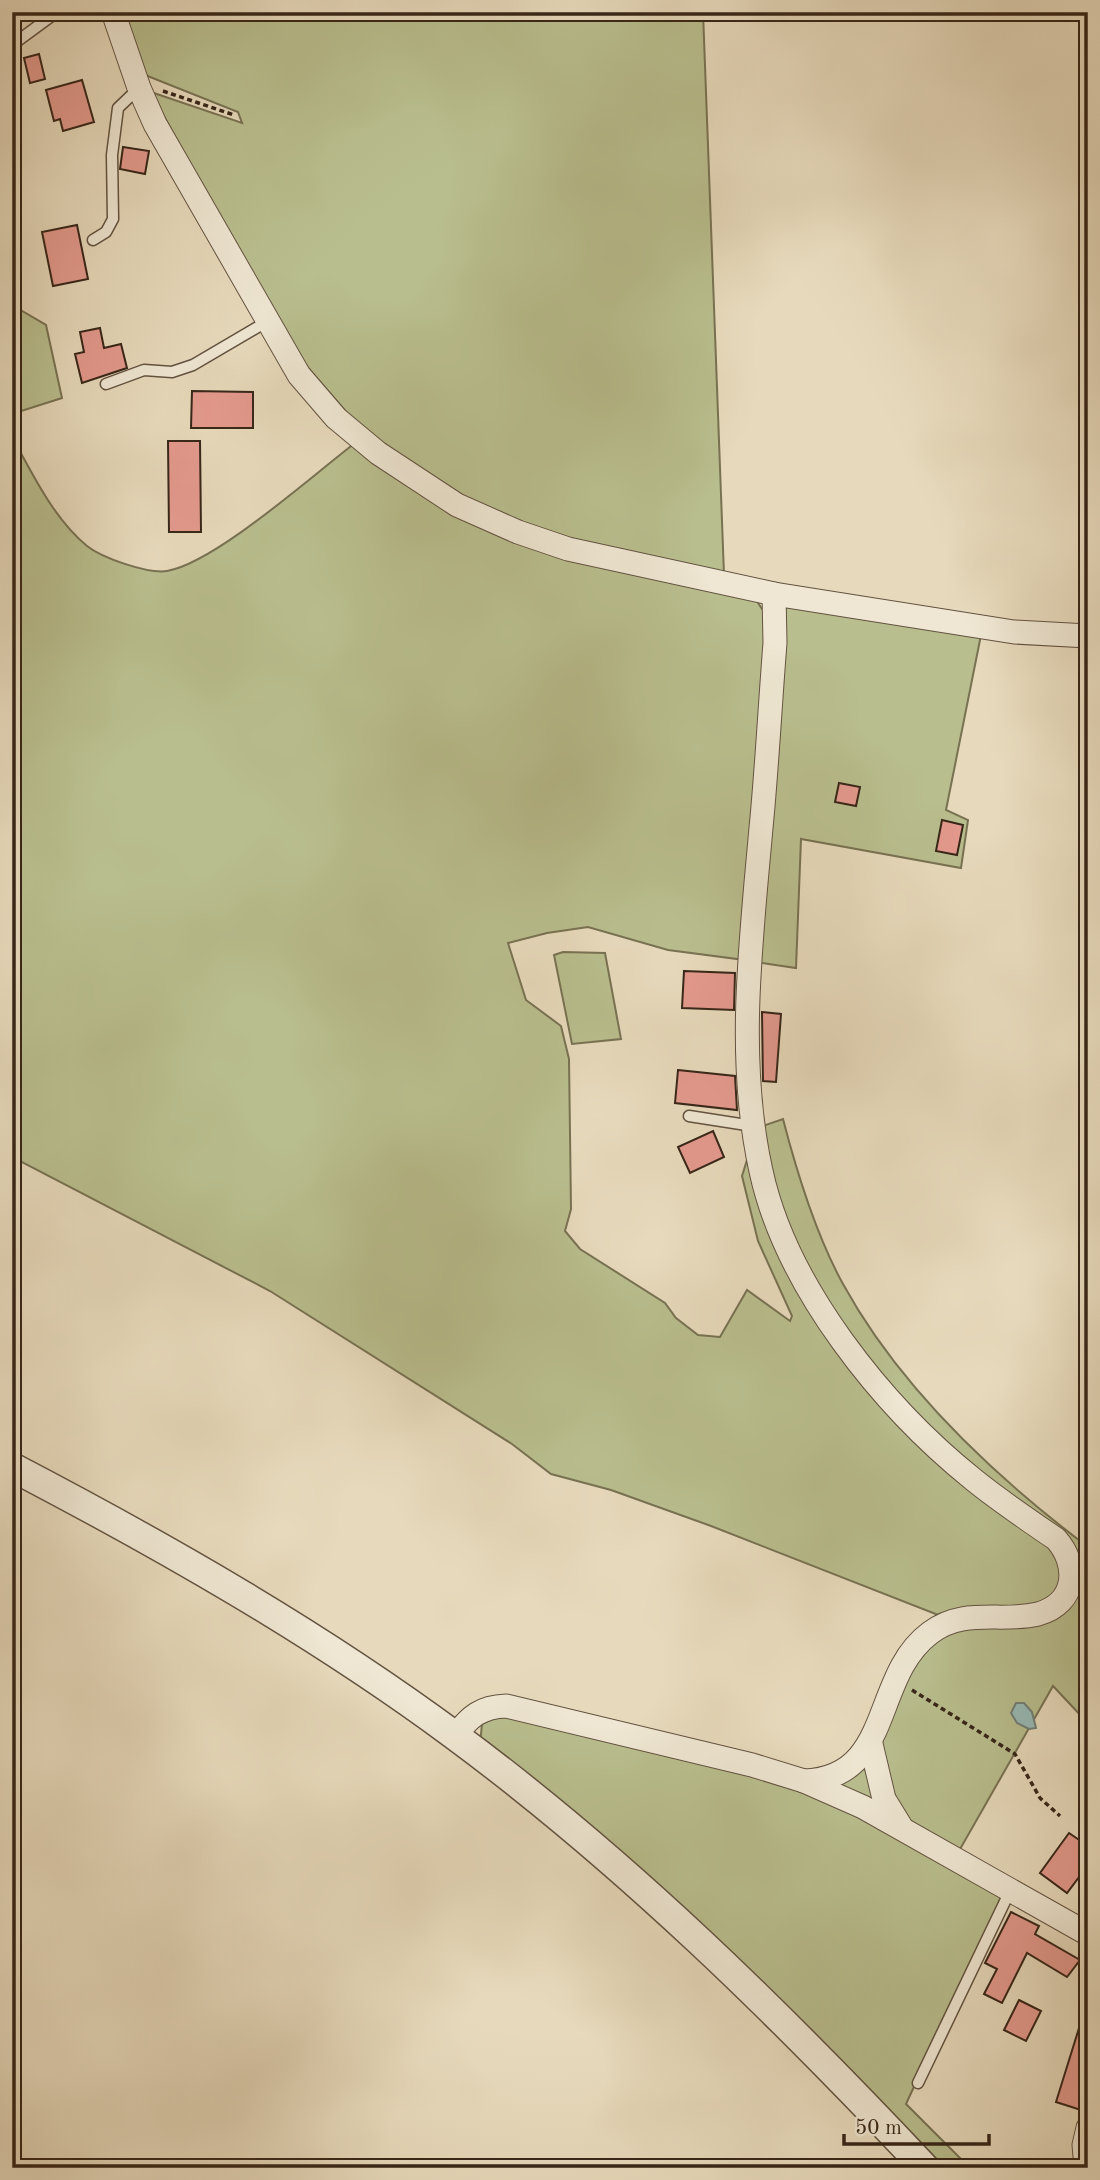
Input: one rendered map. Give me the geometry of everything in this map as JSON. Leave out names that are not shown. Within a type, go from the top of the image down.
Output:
[{"type":"street","points":[[113,12],[139,88],[155,124],[299,375],[336,418],[388,460],[457,505],[518,532],[568,549],[774,594],[1014,632],[1088,636]]},
{"type":"street","points":[[774,594],[775,643],[747,994],[753,1126],[761,1172],[778,1228],[796,1266],[856,1358],[940,1451],[975,1481],[1056,1539],[1071,1562],[1072,1583],[1063,1600],[1034,1615],[979,1615],[944,1624],[917,1645],[893,1684],[870,1744],[861,1758],[845,1770],[819,1780],[804,1781]]},
{"type":"street","points":[[12,1467],[235,1590],[314,1639],[455,1736],[601,1853],[724,1965],[799,2035],[925,2168]]},
{"type":"street","points":[[455,1736],[476,1713],[485,1708],[506,1706],[752,1765],[804,1781],[904,1830],[1088,1934]]},
{"type":"street","points":[[870,1744],[884,1799],[904,1830]]},
{"type":"street","points":[[1086,2168],[1084,2144],[1088,2128]]},
{"type":"lane","points":[[12,45],[57,12]]},
{"type":"lane","points":[[93,240],[106,232],[113,219],[113,155],[118,108],[139,88]]},
{"type":"lane","points":[[106,384],[144,370],[173,372],[193,365],[268,321]]},
{"type":"lane","points":[[689,1116],[753,1126]]},
{"type":"lane","points":[[918,2082],[1006,1889]]},
{"type":"path","points":[[139,88],[149,86],[234,115]]},
{"type":"path","points":[[893,1684],[917,1691],[1015,1754],[1040,1798],[1060,1816]]},
{"type":"green space","points":[[125,12],[703,12],[724,575],[532,529],[440,487],[361,429],[284,340],[151,92],[242,123],[238,112],[140,73]]},
{"type":"green space","points":[[12,305],[46,325],[62,398],[12,414]]},
{"type":"green space","points":[[12,437],[45,495],[75,535],[94,551],[137,568],[167,571],[187,565],[211,552],[263,516],[355,443],[408,484],[756,600],[767,616],[745,960],[668,950],[588,927],[547,933],[508,943],[526,1000],[561,1026],[569,1059],[571,1209],[565,1231],[580,1249],[665,1303],[676,1318],[698,1335],[720,1337],[747,1290],[790,1321],[792,1316],[758,1241],[742,1176],[757,1128],[783,1119],[808,1203],[833,1265],[866,1322],[892,1359],[921,1394],[984,1460],[1088,1547],[1088,1761],[1084,1758],[1084,1719],[1053,1686],[959,1851],[906,1820],[877,1755],[893,1695],[946,1618],[711,1526],[611,1490],[551,1474],[512,1444],[270,1291],[12,1157]]},
{"type":"green space","points":[[791,602],[981,635],[946,810],[968,820],[961,868],[801,839],[796,968],[756,962],[783,612]]},
{"type":"green space","points":[[563,952],[605,953],[621,1039],[572,1044],[554,955]]},
{"type":"green space","points":[[508,1712],[774,1777],[826,1798],[1003,1894],[906,2104],[970,2168],[936,2168],[480,1744],[482,1724]]},
{"type":"green space","points":[[864,1766],[878,1805],[837,1783]]},
{"type":"water","points":[[1016,1703],[1024,1703],[1032,1712],[1036,1728],[1029,1729],[1017,1723],[1011,1713]]},
{"type":"building","points":[[39,54],[45,79],[30,83],[24,58]]},
{"type":"building","points":[[82,80],[94,122],[63,131],[60,119],[54,121],[46,90]]},
{"type":"building","points":[[123,147],[149,151],[145,174],[120,169]]},
{"type":"building","points":[[77,225],[88,279],[53,286],[42,232]]},
{"type":"building","points":[[100,328],[104,348],[121,344],[127,368],[82,383],[75,354],[84,352],[80,332]]},
{"type":"building","points":[[192,391],[253,392],[253,428],[191,428]]},
{"type":"building","points":[[168,441],[200,441],[201,532],[169,532]]},
{"type":"building","points":[[839,783],[860,787],[856,806],[835,802]]},
{"type":"building","points":[[942,820],[963,825],[957,855],[936,851]]},
{"type":"building","points":[[684,971],[735,973],[734,1010],[682,1008]]},
{"type":"building","points":[[762,1012],[781,1014],[776,1082],[763,1081]]},
{"type":"building","points":[[678,1070],[735,1076],[737,1110],[675,1103]]},
{"type":"building","points":[[713,1131],[724,1157],[690,1173],[678,1147]]},
{"type":"building","points":[[1069,1833],[1088,1846],[1088,1865],[1067,1893],[1040,1873]]},
{"type":"building","points":[[1011,1912],[1039,1926],[1035,1934],[1080,1960],[1067,1977],[1027,1953],[1002,2003],[984,1994],[997,1969],[985,1963]]},
{"type":"building","points":[[1019,2000],[1041,2011],[1026,2041],[1004,2030]]},
{"type":"building","points":[[1084,2012],[1088,2013],[1088,2088],[1081,2110],[1056,2102]]}]
